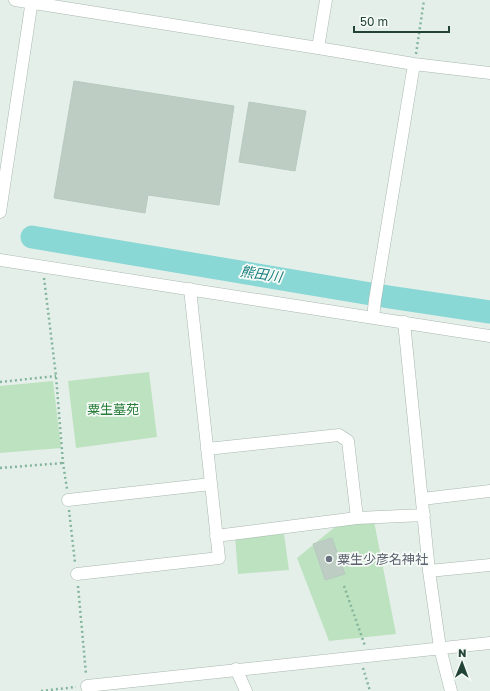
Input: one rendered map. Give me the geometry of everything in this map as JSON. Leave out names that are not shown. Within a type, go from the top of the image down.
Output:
[{"type":"street","points":[[15,0],[32,1],[414,64],[490,73]]},
{"type":"street","points":[[318,48],[326,0]]},
{"type":"street","points":[[0,212],[32,1]]},
{"type":"street","points":[[373,318],[414,64]]},
{"type":"street","points":[[0,260],[490,336]]},
{"type":"street","points":[[77,574],[219,558],[190,289]]},
{"type":"street","points":[[404,322],[429,571],[440,648],[451,691]]},
{"type":"street","points":[[207,449],[340,435],[348,441],[357,518]]},
{"type":"street","points":[[68,500],[211,484]]},
{"type":"street","points":[[422,499],[490,491]]},
{"type":"street","points":[[216,536],[357,518],[424,515]]},
{"type":"street","points":[[429,571],[490,565]]},
{"type":"street","points":[[88,689],[236,669],[490,643]]},
{"type":"street","points":[[236,669],[246,691]]},
{"type":"path","points":[[414,64],[424,0]]},
{"type":"path","points":[[0,468],[63,463],[56,376],[43,266]]},
{"type":"path","points":[[0,382],[56,376]]},
{"type":"path","points":[[344,586],[364,656],[370,691]]},
{"type":"path","points":[[41,691],[88,689]]},
{"type":"green space","name":"粟生墓苑","points":[[149,372],[157,437],[76,448],[68,381]]},
{"type":"green space","name":"粟生墓苑","points":[[53,381],[61,448],[0,453],[0,386]]},
{"type":"green space","points":[[374,521],[396,634],[329,641],[297,558],[341,522]]},
{"type":"green space","points":[[284,534],[289,570],[238,574],[235,537]]},
{"type":"building","points":[[74,81],[234,106],[219,205],[148,195],[145,213],[54,198]]},
{"type":"building","points":[[249,102],[306,111],[295,171],[239,162]]},
{"type":"building","name":"粟生少彦名神社","points":[[332,538],[345,574],[325,580],[313,544]]},
{"type":"waterway","name":"熊田川","points":[[32,237],[389,297],[490,312]]},
{"type":"place","name":"粟生少彦名神社","points":[[329,559]]}]
